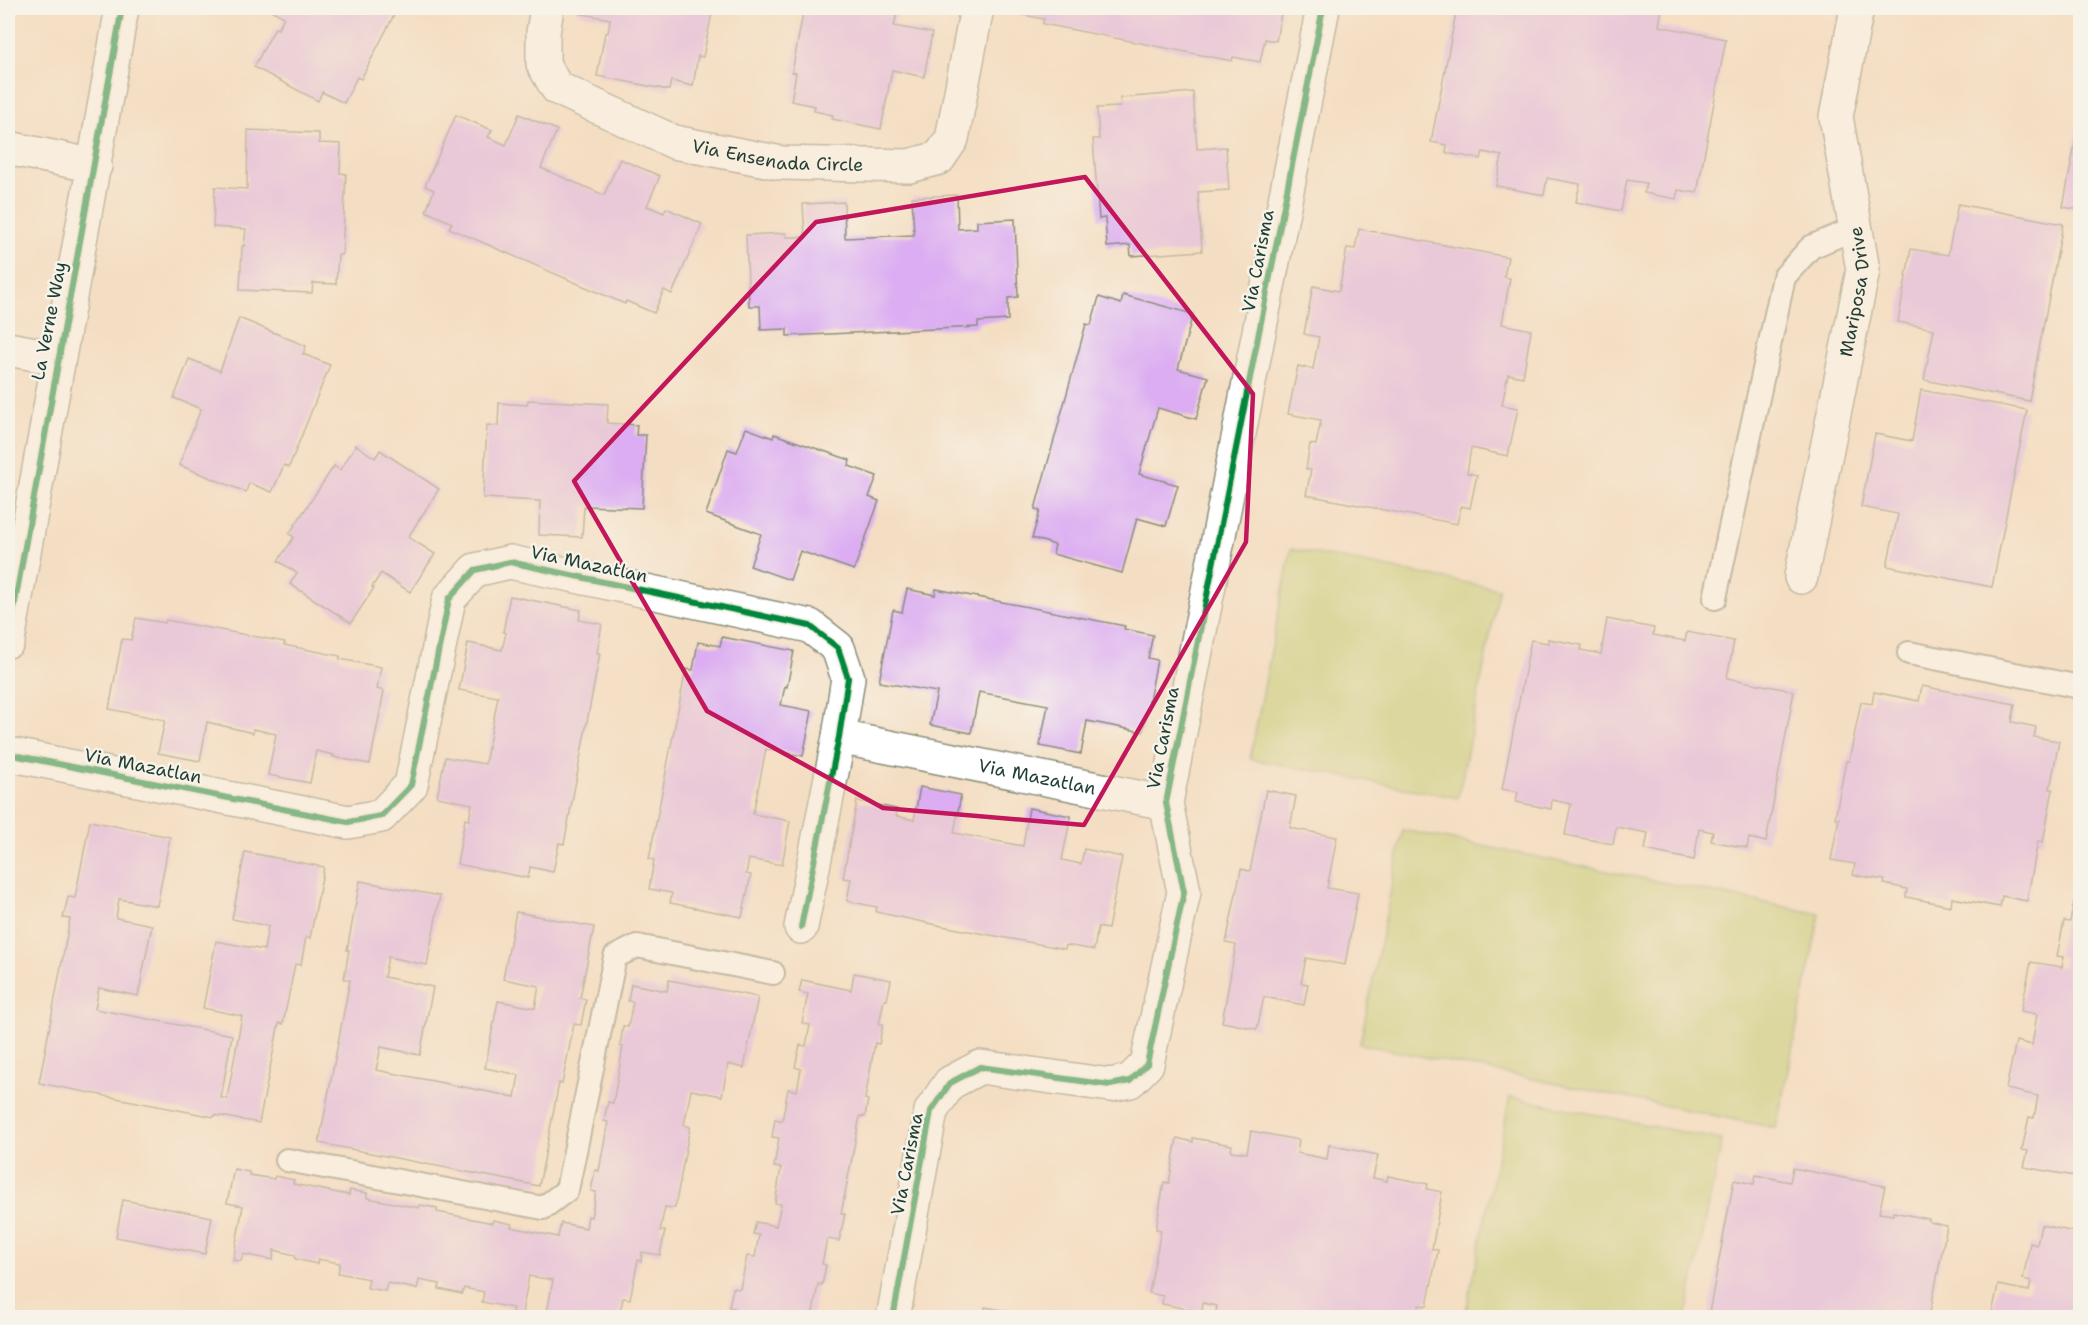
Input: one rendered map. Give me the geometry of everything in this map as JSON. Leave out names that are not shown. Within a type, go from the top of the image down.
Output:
[{"type":"street","name":"La Verne Way","points":[[8,641],[57,358],[95,166],[122,8]]},
{"type":"street","name":"Via Ensenada Circle","points":[[548,8],[543,33],[543,64],[556,88],[674,142],[781,163],[909,166],[939,158],[952,139],[977,8]]},
{"type":"street","name":"Via Carisma","points":[[893,1317],[932,1111],[950,1083],[980,1066],[1110,1085],[1130,1081],[1148,1064],[1184,892],[1166,803],[1323,8]]},
{"type":"street","name":"Mariposa Drive","points":[[1801,577],[1863,270],[1836,117],[1857,8]]},
{"type":"street","points":[[8,148],[95,166]]},
{"type":"street","points":[[8,349],[57,358]]},
{"type":"street","name":"Via Mazatlan","points":[[8,754],[348,822],[381,816],[411,785],[449,599],[475,570],[510,562],[810,626],[838,648],[848,678],[839,737],[801,927]]},
{"type":"street","name":"Via Mazatlan","points":[[839,737],[1166,803]]},
{"type":"lane","points":[[1715,598],[1784,277],[1811,247],[1856,228]]},
{"type":"lane","points":[[1910,653],[2080,687]]},
{"type":"lane","points":[[287,1160],[543,1208],[567,1190],[615,957],[637,946],[772,973]]},
{"type":"highlighted area","points":[[1085,177],[1253,394],[1246,542],[1084,825],[883,808],[707,711],[574,481],[816,222]]},
{"type":"green space","points":[[1291,549],[1499,589],[1458,798],[1250,759]]},
{"type":"green space","points":[[1403,830],[1820,914],[1776,1128],[1360,1044]]},
{"type":"green space","points":[[1510,1097],[1722,1140],[1686,1317],[1495,1318],[1466,1311]]},
{"type":"building","points":[[267,8],[397,9],[361,79],[357,77],[344,103],[322,92],[318,101],[254,67],[275,28],[278,29],[284,17]]},
{"type":"building","points":[[578,8],[713,8],[703,57],[698,56],[693,86],[671,81],[669,90],[597,76],[610,19],[577,13]]},
{"type":"building","points":[[804,8],[898,8],[894,26],[932,33],[924,77],[892,70],[881,129],[832,119],[833,115],[814,111],[815,106],[791,101],[796,73],[792,72]]},
{"type":"building","points":[[1014,8],[1282,8],[1276,41],[1265,39],[1260,62],[1233,57],[1232,61],[1043,24],[1044,19],[1013,13]]},
{"type":"building","points":[[1457,8],[1662,8],[1659,26],[1726,39],[1697,193],[1678,190],[1676,199],[1644,193],[1646,183],[1627,180],[1621,211],[1576,202],[1580,184],[1547,178],[1544,195],[1496,186],[1502,156],[1483,152],[1481,159],[1446,153],[1447,145],[1431,142]]},
{"type":"building","points":[[1193,92],[1197,149],[1226,147],[1229,190],[1198,192],[1202,251],[1131,256],[1130,245],[1107,247],[1105,218],[1099,219],[1093,139],[1099,139],[1097,108],[1121,107],[1120,98]]},
{"type":"building","points":[[519,114],[557,130],[541,168],[604,195],[620,159],[660,176],[647,206],[664,213],[666,208],[702,224],[672,294],[664,290],[654,313],[626,301],[625,304],[449,228],[452,223],[426,211],[434,190],[425,186],[456,115],[492,130],[488,137],[506,145]]},
{"type":"building","points":[[2080,122],[2080,210],[2063,207]]},
{"type":"building","points":[[248,130],[319,133],[319,143],[341,144],[340,173],[346,174],[342,255],[338,255],[336,284],[313,283],[312,293],[240,290],[242,246],[244,246],[246,229],[213,227],[215,187],[247,189]]},
{"type":"building","points":[[957,195],[958,229],[977,228],[977,221],[1015,219],[1018,297],[1008,298],[1008,320],[978,322],[978,327],[787,336],[787,329],[761,330],[760,306],[749,306],[746,235],[786,233],[786,237],[805,237],[803,204],[844,202],[845,238],[914,235],[912,197]]},
{"type":"building","points":[[1958,204],[2063,224],[2029,401],[1924,380],[1934,329],[1898,322],[1911,249],[1948,255]]},
{"type":"building","points":[[1359,229],[1508,257],[1504,277],[1510,278],[1502,324],[1531,330],[1523,377],[1508,374],[1502,405],[1518,408],[1508,456],[1471,448],[1467,473],[1477,475],[1470,508],[1461,506],[1457,524],[1306,495],[1311,470],[1306,469],[1310,444],[1316,445],[1321,420],[1288,414],[1298,366],[1313,369],[1319,337],[1304,334],[1313,286],[1339,291],[1347,248],[1355,249]]},
{"type":"building","points":[[1123,295],[1193,314],[1178,369],[1208,377],[1196,419],[1158,408],[1139,474],[1178,485],[1166,526],[1137,518],[1122,573],[1053,554],[1055,545],[1032,538],[1040,511],[1035,509],[1086,324],[1091,325],[1099,297],[1121,304]]},
{"type":"building","points":[[239,318],[306,346],[303,354],[330,365],[289,467],[284,465],[272,492],[249,483],[246,492],[179,465],[201,409],[174,398],[189,359],[220,371]]},
{"type":"building","points":[[1921,390],[2027,410],[1992,587],[1887,566],[1898,514],[1861,507],[1875,434],[1912,441]]},
{"type":"building","points":[[528,400],[608,404],[607,423],[637,425],[636,435],[646,435],[642,508],[584,506],[582,537],[539,535],[540,501],[483,498],[487,425],[498,426],[499,403],[527,405]]},
{"type":"building","points":[[746,428],[773,438],[774,434],[850,460],[849,466],[877,476],[869,497],[879,501],[854,570],[800,551],[790,580],[750,566],[761,534],[706,514],[728,449],[737,452]]},
{"type":"building","points":[[356,445],[375,458],[380,450],[439,489],[408,537],[435,554],[410,592],[381,573],[351,623],[290,584],[297,573],[278,561],[294,537],[289,534],[334,466],[340,470]]},
{"type":"building","points":[[907,589],[935,595],[936,589],[1125,626],[1124,629],[1153,635],[1148,658],[1157,660],[1143,732],[1087,721],[1081,754],[1040,746],[1048,705],[979,692],[971,733],[930,725],[937,692],[879,682],[893,610],[902,612]]},
{"type":"building","points":[[510,596],[581,610],[579,620],[602,624],[597,653],[600,653],[564,844],[559,843],[553,872],[530,867],[528,878],[457,864],[465,819],[469,820],[472,804],[437,797],[445,757],[485,764],[498,697],[459,690],[468,643],[502,650]]},
{"type":"building","points":[[136,618],[165,623],[166,620],[285,642],[284,645],[381,667],[377,689],[384,691],[370,764],[333,757],[334,755],[316,751],[310,783],[268,775],[276,734],[253,729],[253,733],[207,722],[200,761],[158,753],[165,720],[109,709],[122,639],[131,640]]},
{"type":"building","points":[[1607,619],[1654,628],[1653,635],[1685,641],[1687,632],[1734,641],[1727,678],[1794,691],[1766,842],[1749,838],[1747,848],[1711,841],[1713,832],[1699,829],[1694,860],[1645,850],[1648,833],[1616,827],[1613,844],[1565,835],[1571,804],[1552,800],[1551,809],[1516,802],[1518,792],[1502,789],[1531,640],[1548,643],[1548,639],[1582,645],[1581,650],[1601,654]]},
{"type":"building","points":[[722,637],[794,651],[781,705],[812,711],[803,756],[766,749],[753,814],[790,821],[782,865],[749,859],[746,874],[751,875],[742,917],[670,903],[672,893],[649,889],[654,860],[649,859],[686,669],[693,670],[698,642],[720,646]]},
{"type":"building","points":[[1922,686],[2015,704],[2012,722],[2036,727],[2034,737],[2059,741],[2043,842],[2038,841],[2027,901],[2002,896],[2000,907],[1952,898],[1951,906],[1906,897],[1907,889],[1884,884],[1885,880],[1853,875],[1855,864],[1831,860],[1839,818],[1835,818],[1861,702],[1872,704],[1874,692],[1919,701]]},
{"type":"building","points":[[920,787],[961,795],[954,833],[1023,846],[1029,808],[1071,816],[1062,860],[1081,864],[1084,849],[1122,857],[1108,929],[1098,927],[1094,950],[1066,945],[1065,949],[942,926],[876,912],[877,907],[847,901],[851,879],[843,878],[857,801],[897,809],[896,816],[914,820]]},
{"type":"building","points":[[1266,790],[1296,796],[1290,828],[1337,837],[1327,888],[1358,893],[1345,965],[1306,958],[1301,983],[1308,984],[1304,1005],[1264,997],[1257,1029],[1222,1022],[1236,945],[1226,943],[1241,869],[1250,871]]},
{"type":"building","points":[[90,821],[170,837],[157,906],[119,899],[116,918],[152,925],[138,996],[99,988],[95,1009],[232,1035],[221,1098],[227,1099],[242,1016],[203,1008],[216,941],[264,950],[268,926],[232,919],[245,852],[324,867],[310,938],[306,937],[301,965],[295,964],[283,1024],[279,1023],[259,1123],[215,1115],[214,1117],[39,1083],[70,919],[63,918],[68,897],[75,898]]},
{"type":"building","points":[[360,881],[440,896],[427,965],[388,957],[384,977],[433,987],[420,1055],[381,1047],[376,1070],[515,1097],[519,1075],[485,1068],[498,1001],[535,1008],[539,986],[503,979],[516,912],[594,927],[580,998],[586,999],[581,1025],[574,1024],[562,1084],[559,1083],[539,1186],[319,1143],[350,980],[344,979]]},
{"type":"building","points":[[2074,902],[2080,903],[2080,1177],[2024,1167],[2028,1151],[2022,1150],[2029,1117],[2034,1118],[2038,1096],[2006,1089],[2016,1041],[2032,1045],[2037,1014],[2021,1011],[2031,962],[2062,967],[2064,957],[2057,956],[2064,921],[2070,922]]},
{"type":"building","points":[[854,973],[891,980],[879,1024],[883,1024],[879,1044],[875,1043],[865,1099],[868,1100],[865,1117],[860,1116],[841,1214],[845,1214],[839,1241],[827,1239],[822,1264],[826,1265],[822,1285],[818,1284],[812,1318],[734,1318],[735,1308],[729,1307],[733,1288],[740,1289],[747,1256],[755,1257],[759,1235],[753,1234],[756,1222],[776,1226],[781,1204],[775,1203],[781,1168],[774,1167],[779,1138],[772,1137],[775,1119],[782,1121],[788,1089],[797,1091],[801,1069],[795,1067],[800,1045],[806,1046],[810,1025],[802,1023],[808,994],[799,992],[802,980],[851,990]]},
{"type":"building","points":[[669,980],[758,997],[744,1068],[728,1064],[722,1096],[691,1090],[684,1125],[690,1127],[675,1208],[665,1207],[660,1231],[665,1231],[660,1255],[642,1252],[641,1261],[638,1260],[630,1299],[623,1298],[619,1318],[546,1318],[553,1280],[529,1276],[521,1318],[517,1318],[511,1316],[513,1308],[482,1302],[484,1292],[464,1288],[462,1294],[439,1289],[440,1284],[419,1280],[417,1289],[387,1283],[385,1291],[367,1288],[369,1279],[338,1273],[340,1263],[318,1259],[317,1264],[295,1259],[295,1255],[274,1250],[273,1260],[243,1254],[241,1261],[233,1260],[243,1206],[227,1203],[234,1169],[249,1172],[249,1175],[274,1179],[275,1176],[294,1180],[293,1184],[349,1195],[350,1190],[367,1193],[367,1198],[419,1208],[420,1205],[437,1208],[437,1212],[493,1223],[493,1220],[512,1224],[511,1227],[558,1237],[561,1223],[586,1228],[588,1216],[591,1217],[596,1192],[591,1191],[595,1170],[599,1171],[608,1122],[604,1121],[608,1102],[613,1103],[623,1047],[620,1046],[623,1026],[628,1027],[633,1002],[628,1001],[631,984],[667,991]]},
{"type":"building","points":[[1251,1131],[1299,1140],[1297,1153],[1327,1159],[1329,1145],[1378,1155],[1373,1178],[1387,1181],[1388,1176],[1428,1184],[1427,1189],[1442,1192],[1432,1249],[1438,1250],[1427,1306],[1419,1305],[1417,1318],[1215,1318],[1217,1306],[1203,1303],[1202,1312],[1162,1304],[1163,1296],[1149,1293],[1161,1230],[1156,1229],[1164,1182],[1169,1183],[1177,1138],[1193,1142],[1193,1138],[1232,1145],[1231,1151],[1247,1153]]},
{"type":"building","points":[[1793,1168],[1885,1186],[1879,1213],[1893,1215],[1893,1212],[1929,1219],[1929,1222],[1947,1226],[1929,1318],[1708,1318],[1734,1180],[1754,1184],[1756,1175],[1790,1182]]},
{"type":"building","points":[[123,1200],[212,1217],[205,1254],[116,1237]]},
{"type":"building","points":[[2041,1225],[2080,1233],[2080,1318],[1991,1318],[1998,1285],[2029,1291],[2031,1281],[2023,1279],[2030,1243],[2037,1245]]},
{"type":"building","points":[[985,1307],[1035,1316],[1035,1318],[983,1318]]},
{"type":"cycle path","points":[[8,641],[122,8]]},
{"type":"cycle path","points":[[893,1318],[931,1111],[950,1083],[980,1067],[1110,1085],[1130,1081],[1147,1064],[1184,892],[1166,803],[1323,8]]},
{"type":"cycle path","points":[[8,754],[348,822],[381,816],[411,785],[449,599],[475,570],[510,562],[810,626],[838,648],[848,678],[839,737],[801,927]]}]
